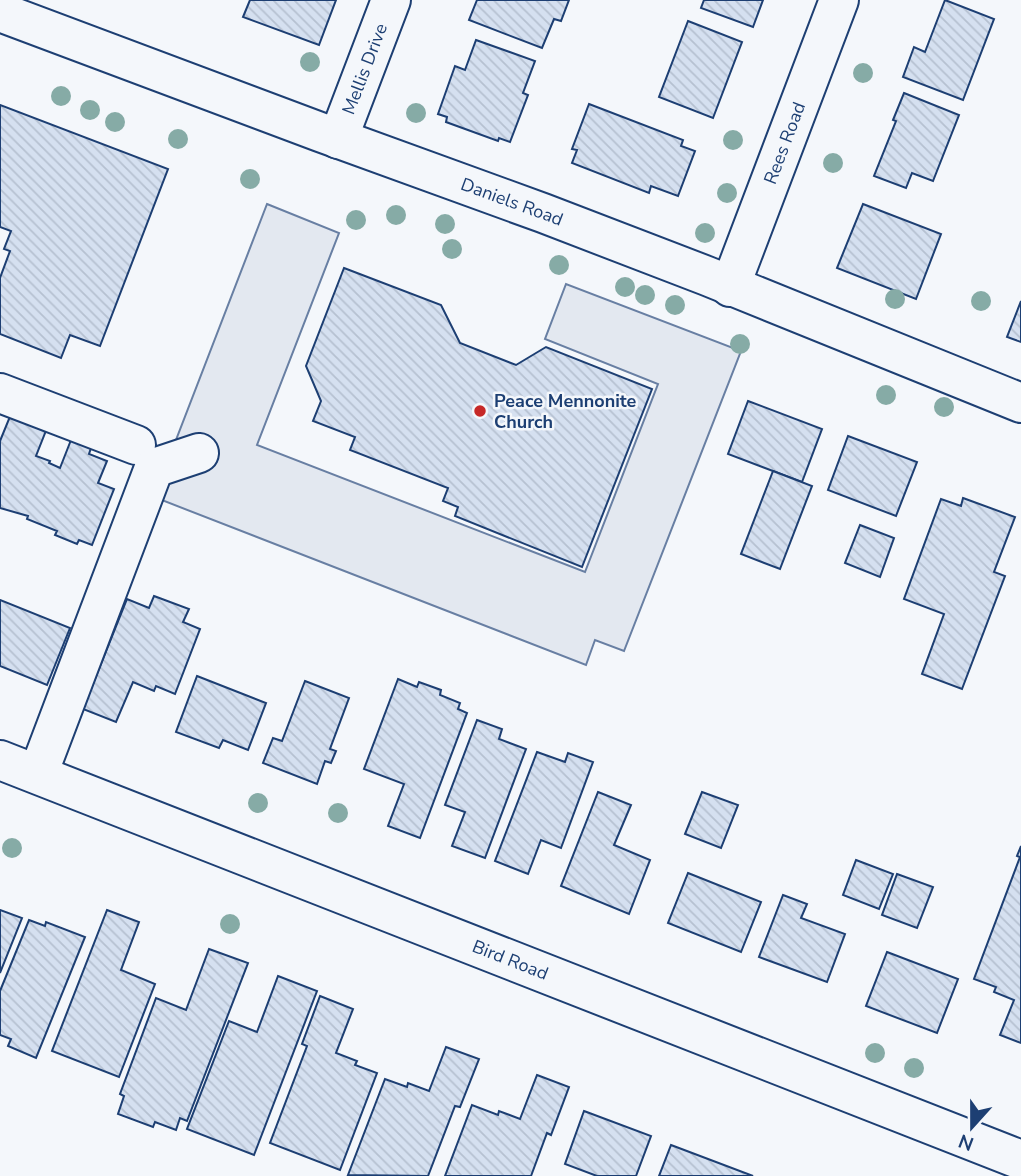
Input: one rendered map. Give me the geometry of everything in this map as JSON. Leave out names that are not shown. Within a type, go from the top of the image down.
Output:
[{"type":"street","name":"Mellis Drive","points":[[338,139],[391,0]]},
{"type":"street","name":"Rees Road","points":[[730,287],[839,0]]},
{"type":"street","name":"Daniels Road","points":[[0,12],[543,213],[1021,402]]},
{"type":"street","points":[[0,393],[136,445]]},
{"type":"street","points":[[38,774],[154,468],[199,453]]},
{"type":"street","name":"Bird Road","points":[[0,760],[1021,1160]]},
{"type":"shaded area","points":[[267,204],[339,233],[257,445],[585,572],[658,384],[545,339],[566,284],[741,351],[624,651],[595,640],[586,665],[154,497]]},
{"type":"building","points":[[250,0],[336,0],[319,45],[243,17]]},
{"type":"building","points":[[477,0],[569,0],[561,21],[554,19],[542,48],[469,20]]},
{"type":"building","points":[[704,0],[763,0],[753,27],[701,8]]},
{"type":"building","points":[[945,0],[994,19],[963,100],[903,77],[914,47],[925,52]]},
{"type":"building","points":[[688,21],[742,42],[713,118],[659,97]]},
{"type":"building","points":[[476,40],[535,61],[523,93],[528,95],[510,142],[499,138],[498,141],[446,122],[447,117],[438,114],[455,66],[465,70]]},
{"type":"building","points":[[904,93],[959,115],[933,181],[912,173],[906,188],[874,176]]},
{"type":"building","points":[[589,104],[683,140],[681,146],[695,151],[678,196],[651,186],[649,193],[572,163],[577,150],[572,149]]},
{"type":"building","points":[[0,105],[168,169],[100,346],[70,335],[61,358],[0,334],[0,278],[10,251],[4,249],[11,231],[0,227]]},
{"type":"building","points":[[863,204],[941,234],[916,299],[837,268]]},
{"type":"building","name":"Peace Mennonite Church","points":[[344,268],[441,305],[460,343],[516,365],[546,347],[652,389],[582,567],[455,516],[458,507],[443,501],[448,488],[350,450],[355,437],[313,421],[321,401],[306,366]]},
{"type":"building","points":[[1021,301],[1021,342],[1007,337]]},
{"type":"building","points":[[748,401],[822,429],[802,482],[728,454]]},
{"type":"building","points":[[11,414],[47,428],[36,456],[50,461],[49,463],[60,468],[71,440],[91,448],[89,454],[107,461],[98,483],[114,489],[92,545],[79,540],[77,544],[55,535],[57,531],[27,519],[28,516],[0,508],[0,441]]},
{"type":"building","points":[[848,436],[917,462],[896,516],[828,490]]},
{"type":"building","points":[[773,471],[812,486],[780,569],[741,554]]},
{"type":"building","points":[[963,498],[1015,517],[994,572],[1005,576],[962,689],[922,674],[944,614],[904,599],[941,499],[961,506]]},
{"type":"building","points":[[860,525],[894,538],[880,577],[845,563]]},
{"type":"building","points":[[154,596],[189,609],[183,622],[200,629],[175,694],[156,686],[154,691],[133,682],[116,722],[83,709],[127,599],[149,608]]},
{"type":"building","points":[[0,600],[70,628],[47,685],[0,666]]},
{"type":"building","points":[[197,676],[266,703],[248,750],[223,740],[219,748],[176,732]]},
{"type":"building","points":[[398,679],[417,687],[419,682],[441,690],[440,695],[460,703],[458,709],[467,713],[420,838],[388,826],[404,784],[364,769]]},
{"type":"building","points":[[305,681],[349,698],[330,749],[336,751],[331,763],[325,761],[317,784],[263,763],[273,738],[282,741]]},
{"type":"building","points":[[477,720],[502,729],[499,739],[526,749],[485,858],[452,846],[465,812],[445,805]]},
{"type":"building","points":[[537,752],[565,762],[568,753],[593,762],[561,848],[541,840],[528,874],[495,861]]},
{"type":"building","points":[[598,792],[631,805],[614,845],[650,860],[629,914],[561,886]]},
{"type":"building","points":[[702,792],[738,805],[721,848],[685,834]]},
{"type":"building","points":[[1021,846],[1021,1043],[1000,1035],[1014,1000],[994,992],[996,987],[974,979],[1020,857],[1017,856]]},
{"type":"building","points":[[856,860],[893,874],[879,909],[843,895]]},
{"type":"building","points":[[688,873],[761,902],[741,952],[668,923]]},
{"type":"building","points":[[897,874],[933,887],[917,928],[882,915]]},
{"type":"building","points":[[783,895],[807,904],[801,918],[845,934],[827,982],[759,957]]},
{"type":"building","points":[[0,910],[22,918],[0,973]]},
{"type":"building","points":[[107,910],[139,922],[121,970],[155,984],[119,1077],[52,1051]]},
{"type":"building","points":[[29,920],[45,926],[46,922],[85,937],[36,1058],[8,1046],[11,1039],[0,1035],[0,991]]},
{"type":"building","points":[[209,949],[248,963],[187,1121],[180,1118],[176,1130],[155,1122],[153,1127],[118,1114],[124,1096],[120,1094],[156,998],[186,1010]]},
{"type":"building","points":[[887,952],[958,979],[937,1033],[866,1006]]},
{"type":"building","points":[[278,976],[317,991],[254,1155],[187,1129],[229,1021],[257,1032]]},
{"type":"building","points":[[320,996],[353,1009],[336,1053],[357,1061],[355,1065],[377,1073],[340,1170],[270,1143],[307,1046],[302,1044]]},
{"type":"building","points":[[446,1047],[479,1059],[460,1107],[455,1106],[428,1176],[348,1175],[385,1079],[407,1087],[408,1083],[429,1091]]},
{"type":"building","points":[[537,1075],[569,1087],[551,1135],[547,1133],[531,1176],[445,1176],[472,1105],[498,1115],[499,1111],[520,1119]]},
{"type":"building","points":[[584,1111],[651,1136],[636,1176],[597,1176],[565,1164]]},
{"type":"building","points":[[671,1145],[753,1176],[659,1176]]},
{"type":"place","name":"Peace Mennonite Church","points":[[480,411]]}]
